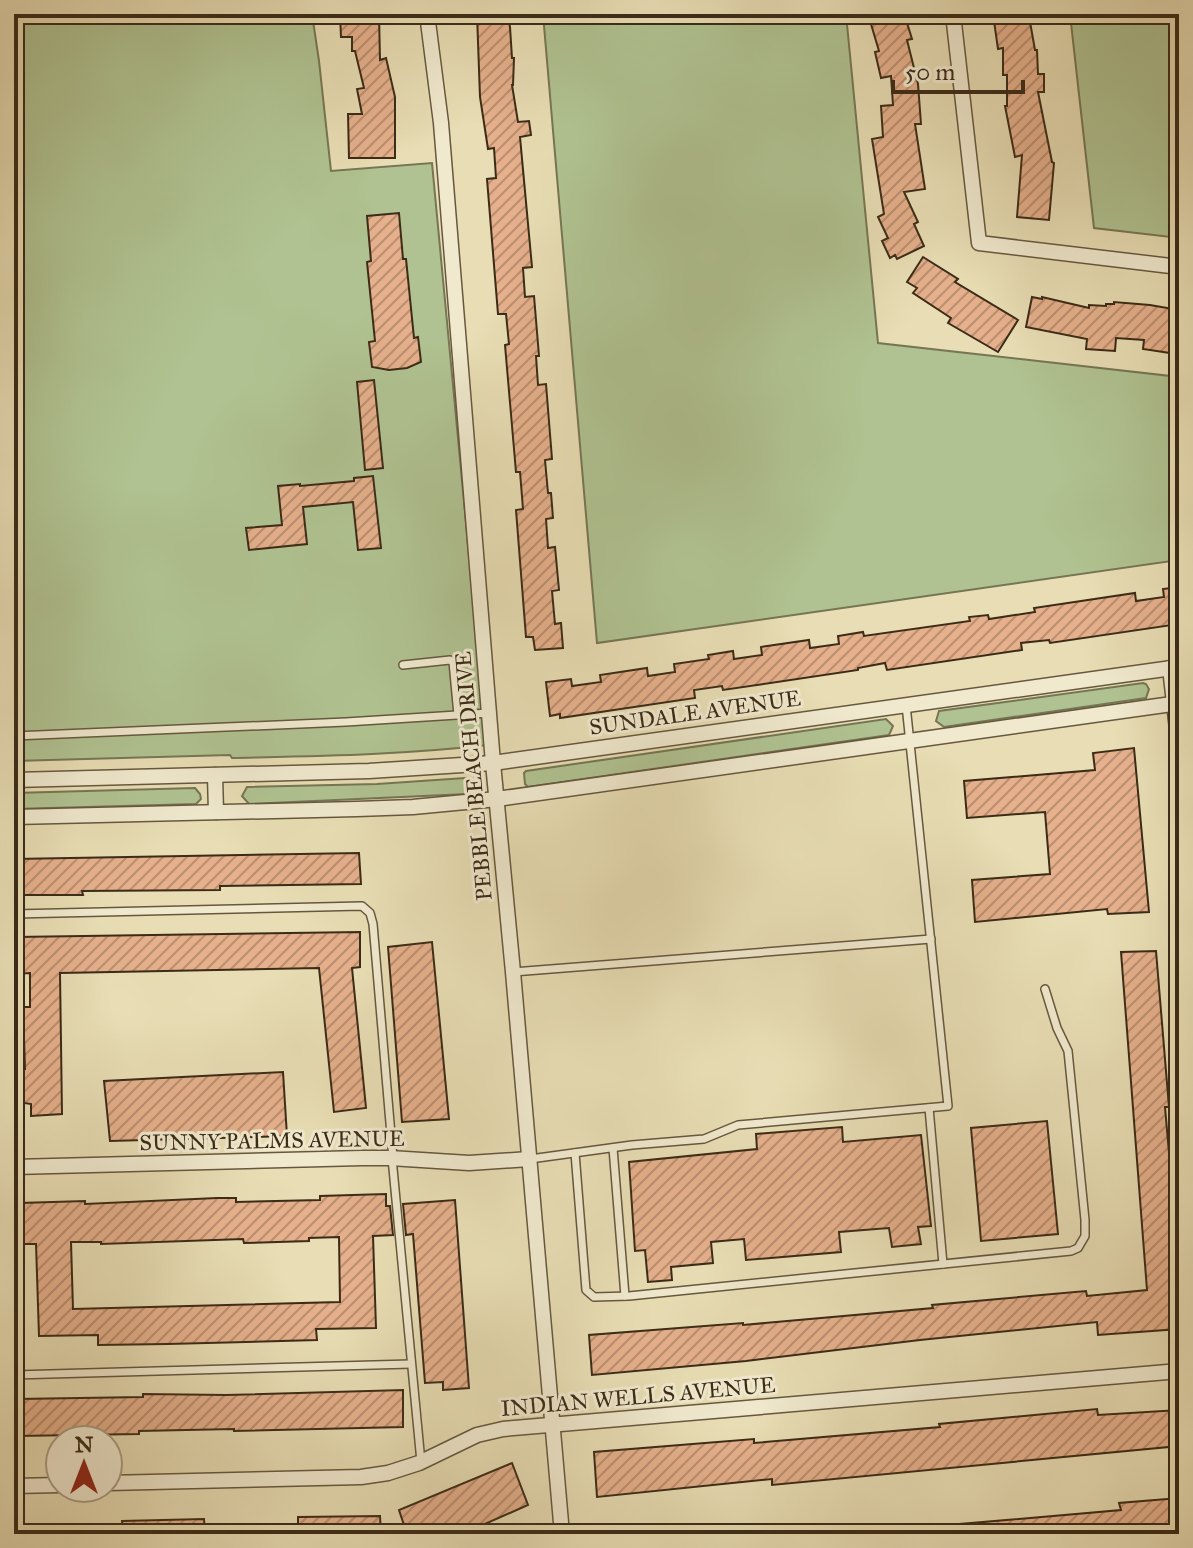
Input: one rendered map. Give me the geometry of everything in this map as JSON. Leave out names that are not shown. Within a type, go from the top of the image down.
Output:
[{"type":"street","name":"PEBBLE BEACH DRIVE","points":[[427,14],[441,123],[493,763],[562,1534]]},
{"type":"street","points":[[953,14],[979,243],[1179,267]]},
{"type":"street","points":[[1175,668],[1179,747]]},
{"type":"street","name":"SUNDALE AVENUE","points":[[14,780],[369,771],[493,763],[1175,668]]},
{"type":"street","points":[[14,817],[413,807],[497,799],[1177,703]]},
{"type":"street","points":[[215,775],[216,812]]},
{"type":"street","name":"SUNNY PALMS AVENUE","points":[[14,1167],[393,1158],[469,1163],[529,1159]]},
{"type":"street","name":"INDIAN WELLS AVENUE","points":[[124,1483],[361,1477],[388,1473],[421,1462],[477,1435],[503,1429],[1179,1371]]},
{"type":"street","points":[[14,1486],[44,1485]]},
{"type":"lane","points":[[403,665],[453,662],[458,715]]},
{"type":"lane","points":[[529,1159],[704,1139],[738,1125],[948,1106],[906,705]]},
{"type":"lane","points":[[14,736],[489,713]]},
{"type":"lane","points":[[14,914],[362,906],[370,913],[421,1462]]},
{"type":"lane","points":[[513,972],[931,939]]},
{"type":"lane","points":[[575,1153],[586,1290],[594,1297],[1071,1251],[1078,1248],[1085,1236],[1068,1051],[1045,989]]},
{"type":"lane","points":[[929,1108],[943,1264]]},
{"type":"lane","points":[[613,1148],[625,1296]]},
{"type":"lane","points":[[14,1375],[411,1364]]},
{"type":"green space","points":[[14,14],[312,14],[331,171],[432,163],[487,745],[328,756],[232,758],[230,755],[14,761]]},
{"type":"green space","points":[[543,14],[846,14],[878,343],[1179,377],[1179,560],[597,643]]},
{"type":"green space","points":[[1070,14],[1179,14],[1179,238],[1094,228]]},
{"type":"green space","points":[[1143,683],[1149,689],[1146,698],[944,727],[936,721],[939,711]]},
{"type":"green space","points":[[886,719],[893,726],[889,735],[528,787],[525,784],[526,771]]},
{"type":"green space","points":[[465,778],[472,785],[467,794],[249,804],[242,796],[247,787]]},
{"type":"green space","points":[[195,788],[201,799],[196,804],[14,809],[14,793]]},
{"type":"building","points":[[340,14],[379,14],[380,60],[386,58],[395,97],[395,158],[349,158],[348,114],[362,114],[357,89],[364,88],[355,51],[352,51],[352,37],[341,37]]},
{"type":"building","points":[[477,14],[507,14],[514,58],[512,85],[518,122],[529,121],[531,135],[520,137],[532,267],[523,268],[525,297],[534,296],[538,385],[546,384],[552,459],[545,460],[553,518],[546,519],[548,548],[555,547],[559,590],[552,591],[555,624],[561,623],[563,648],[535,650],[533,637],[526,637],[516,510],[523,509],[520,472],[516,472],[505,345],[509,344],[506,314],[498,314],[487,179],[496,178],[494,148],[488,149],[480,97]]},
{"type":"building","points":[[871,14],[901,14],[901,24],[907,23],[912,39],[907,40],[918,84],[921,124],[915,124],[925,189],[904,192],[918,222],[914,224],[924,246],[897,259],[895,255],[890,258],[882,241],[888,238],[878,217],[884,214],[872,139],[883,137],[881,106],[893,105],[891,76],[881,78]]},
{"type":"building","points":[[993,14],[1022,14],[1023,23],[1030,22],[1037,50],[1038,74],[1044,74],[1044,92],[1038,92],[1054,163],[1049,220],[1017,217],[1022,155],[1015,157],[1005,106],[1007,75],[1003,75],[1003,48],[998,49]]},
{"type":"building","points":[[399,213],[414,338],[418,337],[421,362],[407,368],[389,370],[372,367],[369,342],[375,341],[367,262],[371,261],[367,216]]},
{"type":"building","points":[[923,257],[958,279],[955,282],[1018,320],[998,352],[948,323],[951,318],[913,293],[917,288],[907,282]]},
{"type":"building","points":[[1032,297],[1089,308],[1089,305],[1106,306],[1114,302],[1179,310],[1177,354],[1143,349],[1144,340],[1116,338],[1115,351],[1086,349],[1087,339],[1026,327]]},
{"type":"building","points":[[374,380],[383,468],[365,470],[357,382]]},
{"type":"building","points":[[373,476],[381,548],[358,550],[353,502],[303,507],[307,544],[249,550],[246,528],[282,525],[278,486],[354,481],[354,478]]},
{"type":"building","points":[[1179,587],[1179,624],[1050,643],[1049,640],[1021,643],[1022,650],[887,670],[885,663],[858,670],[723,690],[722,686],[694,690],[695,698],[560,718],[560,714],[550,716],[546,682],[571,679],[572,686],[601,682],[600,675],[647,668],[648,676],[675,672],[674,664],[709,659],[708,655],[733,651],[734,659],[762,655],[761,647],[809,640],[810,648],[839,644],[838,636],[863,632],[864,636],[970,621],[969,617],[988,615],[989,619],[1035,612],[1034,608],[1135,593],[1136,601],[1164,597],[1163,589]]},
{"type":"building","points":[[1134,748],[1149,912],[1108,914],[1107,909],[975,922],[972,880],[1050,874],[1045,812],[967,818],[964,781],[1095,770],[1093,753]]},
{"type":"building","points":[[359,853],[361,884],[220,886],[220,890],[14,895],[14,859]]},
{"type":"building","points":[[360,932],[360,967],[352,968],[366,1108],[334,1112],[319,968],[60,973],[62,1114],[31,1116],[31,1104],[24,1103],[23,1007],[30,1007],[30,973],[15,974],[15,937]]},
{"type":"building","points":[[432,942],[449,1119],[402,1122],[388,947]]},
{"type":"building","points":[[1156,951],[1179,1268],[1179,1329],[1098,1335],[1097,1322],[592,1375],[589,1335],[743,1325],[1086,1291],[1087,1296],[1147,1290],[1121,952]]},
{"type":"building","points":[[283,1072],[287,1136],[110,1141],[104,1081]]},
{"type":"building","points":[[1047,1121],[1058,1234],[981,1241],[971,1128]]},
{"type":"building","points":[[842,1127],[843,1142],[921,1135],[931,1226],[918,1227],[921,1244],[892,1247],[889,1228],[839,1232],[841,1252],[746,1260],[744,1239],[711,1242],[713,1263],[671,1267],[672,1280],[648,1282],[645,1250],[635,1251],[629,1162],[757,1149],[756,1134]]},
{"type":"building","points":[[386,1194],[393,1235],[373,1236],[376,1328],[316,1329],[317,1340],[168,1344],[98,1345],[98,1335],[39,1336],[36,1244],[21,1244],[20,1203],[85,1201],[85,1204],[217,1198],[236,1198],[236,1202],[320,1200],[320,1196]],"holes":[[[339,1237],[340,1302],[73,1309],[71,1242],[101,1244],[243,1239],[244,1243]]]},
{"type":"building","points":[[455,1200],[469,1388],[443,1390],[443,1382],[425,1383],[413,1234],[406,1235],[403,1204]]},
{"type":"building","points":[[403,1390],[403,1427],[139,1431],[139,1434],[124,1434],[124,1424],[44,1424],[44,1436],[17,1436],[17,1399],[143,1397],[143,1394]]},
{"type":"building","points":[[1097,1409],[1098,1415],[1179,1410],[1179,1446],[772,1485],[772,1479],[597,1497],[594,1452],[754,1439],[754,1443],[940,1427],[939,1424]]},
{"type":"building","points":[[512,1463],[528,1505],[462,1534],[407,1534],[399,1510]]},
{"type":"building","points":[[1179,1498],[1179,1534],[961,1534],[960,1524],[1121,1510],[1119,1503]]},
{"type":"building","points":[[380,1516],[381,1534],[298,1534],[298,1517]]},
{"type":"building","points":[[204,1519],[205,1534],[123,1534],[122,1521]]}]
